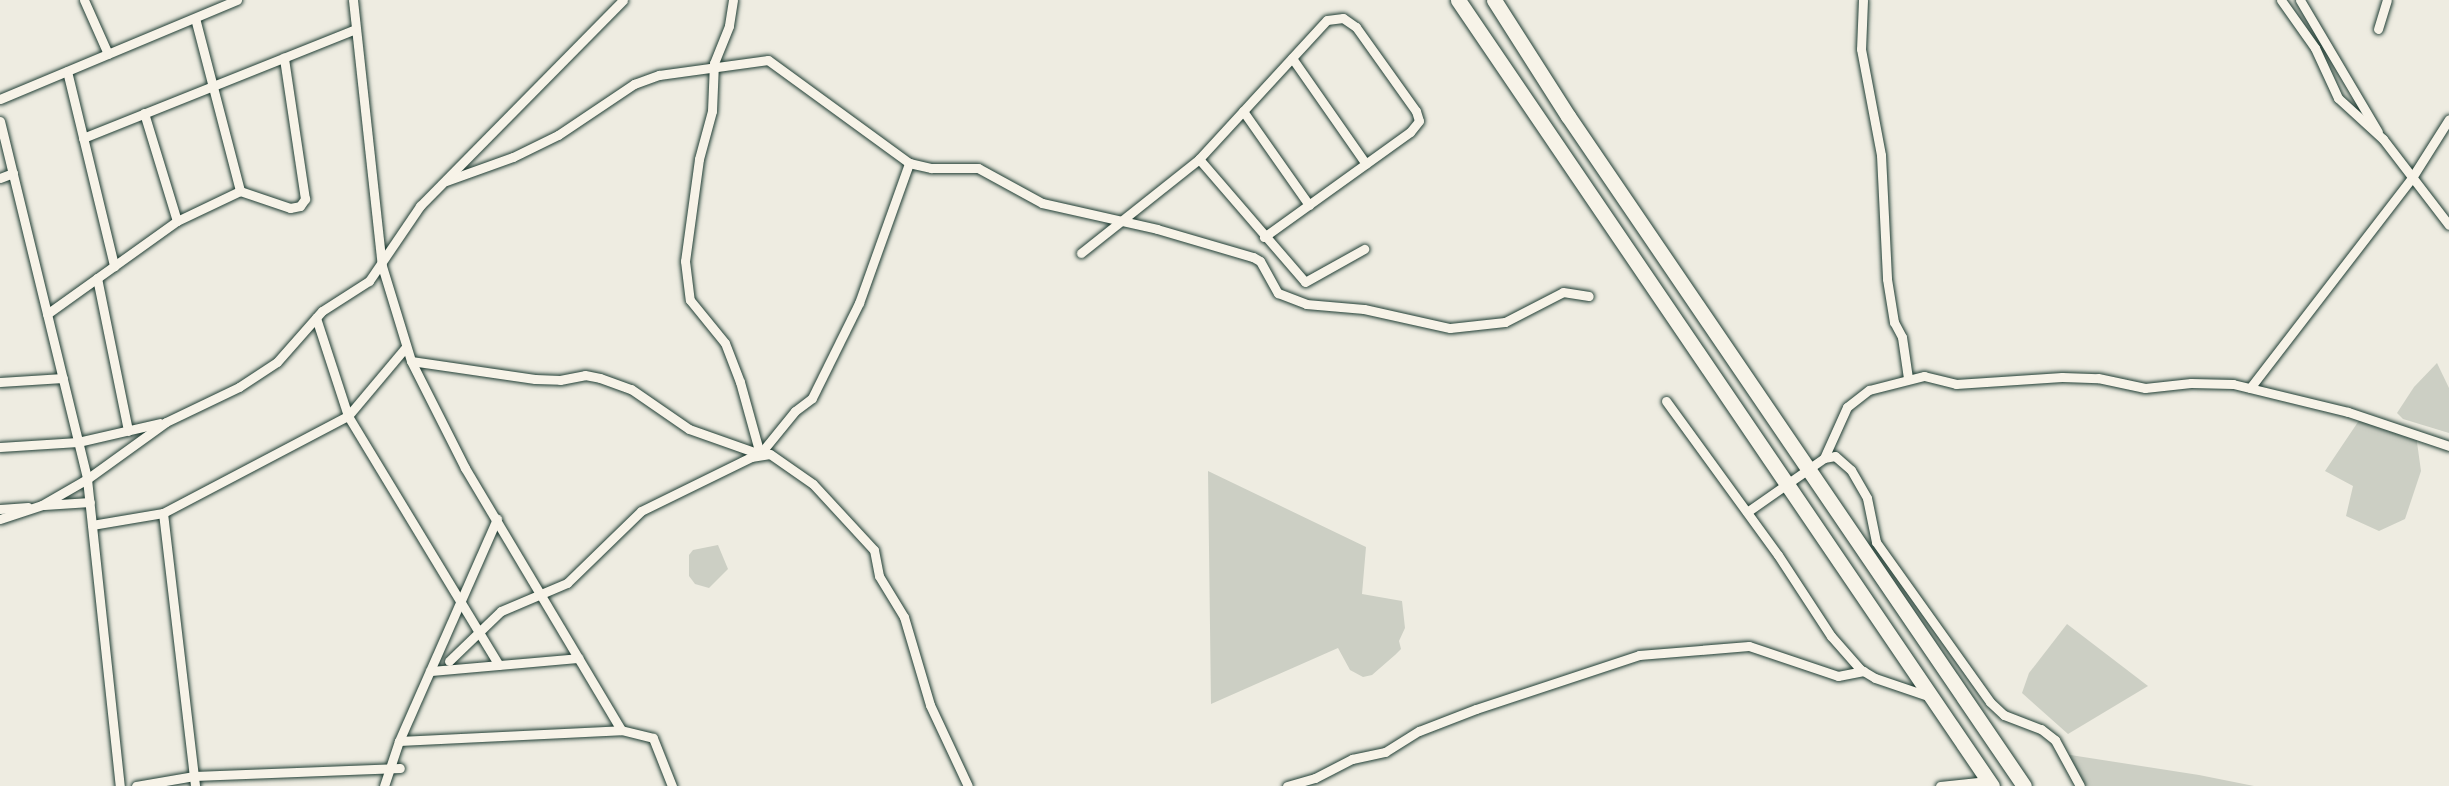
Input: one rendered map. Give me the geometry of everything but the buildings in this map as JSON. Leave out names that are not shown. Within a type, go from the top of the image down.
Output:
[{"type":"highway","points":[[1458,0],[1785,485],[1990,783]]},
{"type":"highway","points":[[1494,0],[1568,116],[2024,786]]},
{"type":"street","points":[[84,0],[108,54]]},
{"type":"street","points":[[0,99],[195,18],[225,3],[237,0]]},
{"type":"street","points":[[353,0],[382,266],[411,361],[465,468],[621,730]]},
{"type":"street","points":[[0,519],[40,506],[87,479],[166,422],[239,387],[277,362],[315,318],[355,292],[382,266],[420,206],[565,55],[623,0]]},
{"type":"street","points":[[734,0],[713,69],[712,111],[699,159],[685,270],[690,300],[713,324],[731,358],[760,454]]},
{"type":"street","points":[[1863,0],[1861,49],[1881,155],[1887,279],[1894,322],[1902,337],[1908,378]]},
{"type":"street","points":[[2281,0],[2315,48],[2338,98],[2383,139]]},
{"type":"street","points":[[2378,29],[2387,0]]},
{"type":"street","points":[[2305,2],[2349,88],[2383,139],[2414,176],[2449,225]]},
{"type":"street","points":[[195,18],[240,191]]},
{"type":"street","points":[[1081,253],[1199,159],[1328,20],[1343,18],[1356,27],[1416,111],[1419,121],[1416,128],[1264,237]]},
{"type":"street","points":[[83,138],[356,30]]},
{"type":"street","points":[[47,314],[177,221],[240,191],[291,208],[300,206],[305,199],[285,58]]},
{"type":"street","points":[[1292,58],[1366,164]]},
{"type":"street","points":[[446,181],[513,157],[558,135],[634,84],[659,75],[768,60],[777,64],[838,114],[909,163],[931,168],[978,168],[1042,203],[1121,221],[1252,257],[1260,261],[1278,293],[1306,304],[1364,309],[1450,328],[1505,322],[1563,292],[1589,296]]},
{"type":"street","points":[[67,71],[114,266]]},
{"type":"street","points":[[1243,111],[1309,205]]},
{"type":"street","points":[[144,113],[177,221]]},
{"type":"street","points":[[2250,388],[2414,176],[2449,119]]},
{"type":"street","points":[[0,121],[87,479],[120,786]]},
{"type":"street","points":[[1199,159],[1305,282],[1364,249]]},
{"type":"street","points":[[450,661],[478,631],[509,606],[541,596],[567,583],[590,564],[641,511],[669,494],[716,477],[760,454],[795,411],[812,398],[859,303],[909,163]]},
{"type":"street","points":[[0,178],[13,173]]},
{"type":"street","points":[[97,278],[128,431]]},
{"type":"street","points":[[315,318],[348,416],[499,665]]},
{"type":"street","points":[[92,525],[163,513],[348,416],[406,347]]},
{"type":"street","points":[[411,361],[535,379],[560,380],[585,375],[600,378],[631,389],[689,429],[760,454],[770,454],[784,461],[813,484],[874,550],[879,576],[904,617],[930,705],[968,786]]},
{"type":"street","points":[[1824,458],[1847,407],[1869,390],[1908,378],[1924,376],[1956,384],[2098,378],[2145,388],[2191,382],[2250,388],[2348,412],[2449,446]]},
{"type":"street","points":[[0,382],[63,378]]},
{"type":"street","points":[[1666,401],[1747,512],[1831,636],[1864,671],[1931,697]]},
{"type":"street","points":[[0,447],[78,442],[166,422]]},
{"type":"street","points":[[1747,512],[1824,458],[1835,456],[1851,470],[1867,498],[1876,542],[1990,702],[2004,715],[2042,729],[2055,740],[2080,786]]},
{"type":"street","points":[[0,508],[90,502]]},
{"type":"street","points":[[163,513],[195,781]]},
{"type":"street","points":[[384,786],[399,741],[497,519]]},
{"type":"street","points":[[1287,786],[1315,778],[1352,759],[1385,752],[1419,731],[1476,709],[1639,655],[1749,646],[1838,676],[1864,671]]},
{"type":"street","points":[[430,671],[578,658]]},
{"type":"street","points":[[399,741],[621,730],[653,738],[672,786]]},
{"type":"street","points":[[136,786],[400,768]]},
{"type":"street","points":[[1941,786],[1990,783]]},
{"type":"shaded area","points":[[2437,363],[2449,388],[2449,433],[2403,419],[2397,413],[2414,387]]},
{"type":"shaded area","points":[[2362,416],[2416,435],[2421,471],[2405,519],[2379,531],[2346,516],[2353,486],[2325,471]]},
{"type":"shaded area","points":[[1208,471],[1366,547],[1362,594],[1402,601],[1405,628],[1399,641],[1401,649],[1372,675],[1363,677],[1350,670],[1338,648],[1211,704]]},
{"type":"shaded area","points":[[718,545],[728,569],[709,588],[695,584],[689,576],[689,555],[693,550]]},
{"type":"shaded area","points":[[2067,624],[2148,686],[2068,734],[2022,693],[2029,673]]},
{"type":"shaded area","points":[[2064,754],[2199,775],[2254,786],[2085,786]]}]
